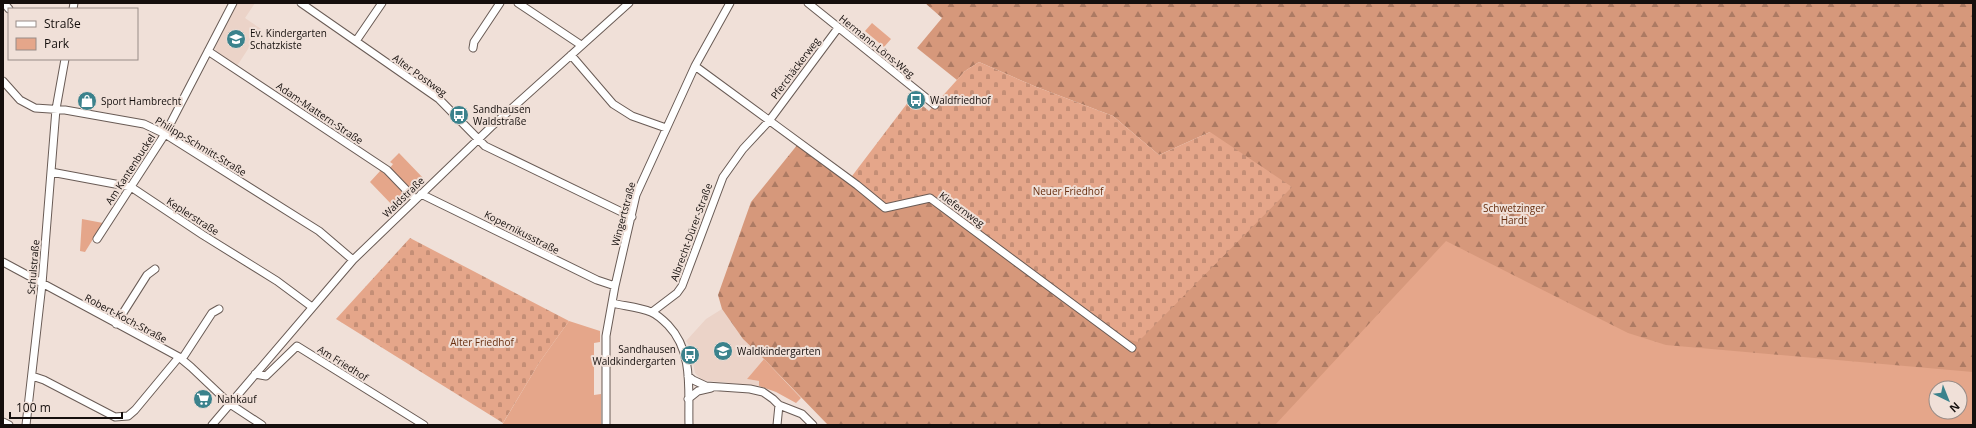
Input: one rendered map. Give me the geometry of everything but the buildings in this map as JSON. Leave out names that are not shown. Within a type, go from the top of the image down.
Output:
[{"type":"street","name":"Am Kantenbuckel","points":[[98,239],[165,134],[233,3]]},
{"type":"street","name":"Alter Postweg","points":[[301,3],[439,100],[478,140],[486,146],[632,217]]},
{"type":"street","points":[[356,41],[382,3]]},
{"type":"street","points":[[473,48],[474,42],[500,3]]},
{"type":"street","points":[[518,3],[581,45]]},
{"type":"street","name":"Waldstraße","points":[[212,425],[353,260],[478,140],[571,54],[629,3]]},
{"type":"street","name":"Wingertstraße","points":[[606,425],[606,336],[615,286],[636,195],[695,66],[730,3]]},
{"type":"street","name":"Hermann-Löns-Weg","points":[[808,3],[935,105]]},
{"type":"street","name":"Pferchäckerweg","points":[[769,121],[838,28]]},
{"type":"street","name":"Adam-Mattern-Straße","points":[[208,51],[387,170],[418,196]]},
{"type":"street","points":[[571,54],[613,104],[622,111],[666,128]]},
{"type":"street","name":"Schulstraße","points":[[26,425],[42,284],[56,109],[65,60]]},
{"type":"street","name":"Kiefernweg","points":[[695,66],[886,208],[930,198],[1132,348]]},
{"type":"street","name":"Philipp-Schmitt-Straße","points":[[3,81],[20,100],[27,105],[46,110],[56,109],[144,124],[165,134],[319,231],[353,260]]},
{"type":"street","name":"Albrecht-Dürer-Straße","points":[[652,312],[677,293],[682,286],[722,177],[739,154],[769,121]]},
{"type":"street","name":"Keplerstraße","points":[[51,172],[131,187],[203,235],[277,281],[312,307]]},
{"type":"street","name":"Kopernikusstraße","points":[[418,196],[597,280],[615,286]]},
{"type":"street","name":"Robert-Koch-Straße","points":[[3,262],[180,358],[230,404],[262,425]]},
{"type":"street","points":[[116,324],[147,275],[155,269]]},
{"type":"street","points":[[612,303],[652,312],[667,324],[681,342],[686,356],[688,376],[689,425]]},
{"type":"street","points":[[32,376],[44,380],[109,415],[122,417],[128,416],[135,410],[180,358],[212,313],[219,309]]},
{"type":"street","name":"Am Friedhof","points":[[255,374],[266,376],[297,346],[421,424]]},
{"type":"street","points":[[688,376],[698,383],[714,387],[750,389],[763,392],[779,405],[802,414],[813,425]]},
{"type":"street","points":[[688,399],[698,391],[714,387]]},
{"type":"street","points":[[777,425],[779,405]]},
{"type":"street","points":[[3,422],[8,425]]},
{"type":"shaded area","name":"Ev. Kindergarten Schatzkiste","points":[[237,3],[255,3],[245,18],[261,29],[237,66],[216,52],[215,48]]},
{"type":"shaded area","name":"Waldkindergarten","points":[[722,309],[743,339],[764,359],[747,379],[759,381],[759,386],[702,380],[695,373],[690,347],[686,341],[706,319]]},
{"type":"green space","name":"Schwetzinger Hardt","points":[[925,3],[1973,3],[1973,425],[828,425],[743,339],[722,309],[718,295],[751,202],[798,144],[875,199],[930,197],[1122,338],[1210,132],[1159,155],[1113,116],[1034,86],[979,62],[965,71],[957,80],[917,48],[942,18]]},
{"type":"green space","points":[[872,23],[891,39],[884,47],[865,31]]},
{"type":"green space","name":"Neuer Friedhof","points":[[979,62],[1034,86],[1113,116],[1159,155],[1210,132],[1292,187],[1138,342],[1122,338],[930,197],[886,208],[849,180],[912,97],[929,111],[965,71]]},
{"type":"green space","points":[[399,153],[425,180],[415,189],[411,190],[390,168],[393,164],[390,162]]},
{"type":"green space","points":[[381,170],[406,195],[395,208],[370,182]]},
{"type":"green space","points":[[82,219],[103,223],[85,252],[80,251]]},
{"type":"green space","name":"Alter Friedhof","points":[[410,238],[569,321],[539,363],[503,423],[336,319]]},
{"type":"green space","points":[[1446,241],[1628,333],[1666,345],[1973,372],[1973,425],[1275,425]]},
{"type":"green space","points":[[569,321],[600,331],[600,342],[594,343],[594,395],[601,394],[601,425],[502,425],[539,363]]},
{"type":"green space","points":[[764,359],[801,398],[796,403],[776,392],[759,386],[759,381],[747,379]]},
{"type":"place","name":"Ev. Kindergarten Schatzkiste","points":[[236,39]]},
{"type":"place","name":"Waldfriedhof","points":[[916,100]]},
{"type":"place","name":"Sport Hambrecht","points":[[87,101]]},
{"type":"place","name":"Sandhausen Waldstraße","points":[[459,115]]},
{"type":"place","name":"Waldkindergarten","points":[[723,351]]},
{"type":"place","name":"Sandhausen Waldkindergarten","points":[[690,355]]},
{"type":"place","name":"Nahkauf","points":[[203,399]]}]
